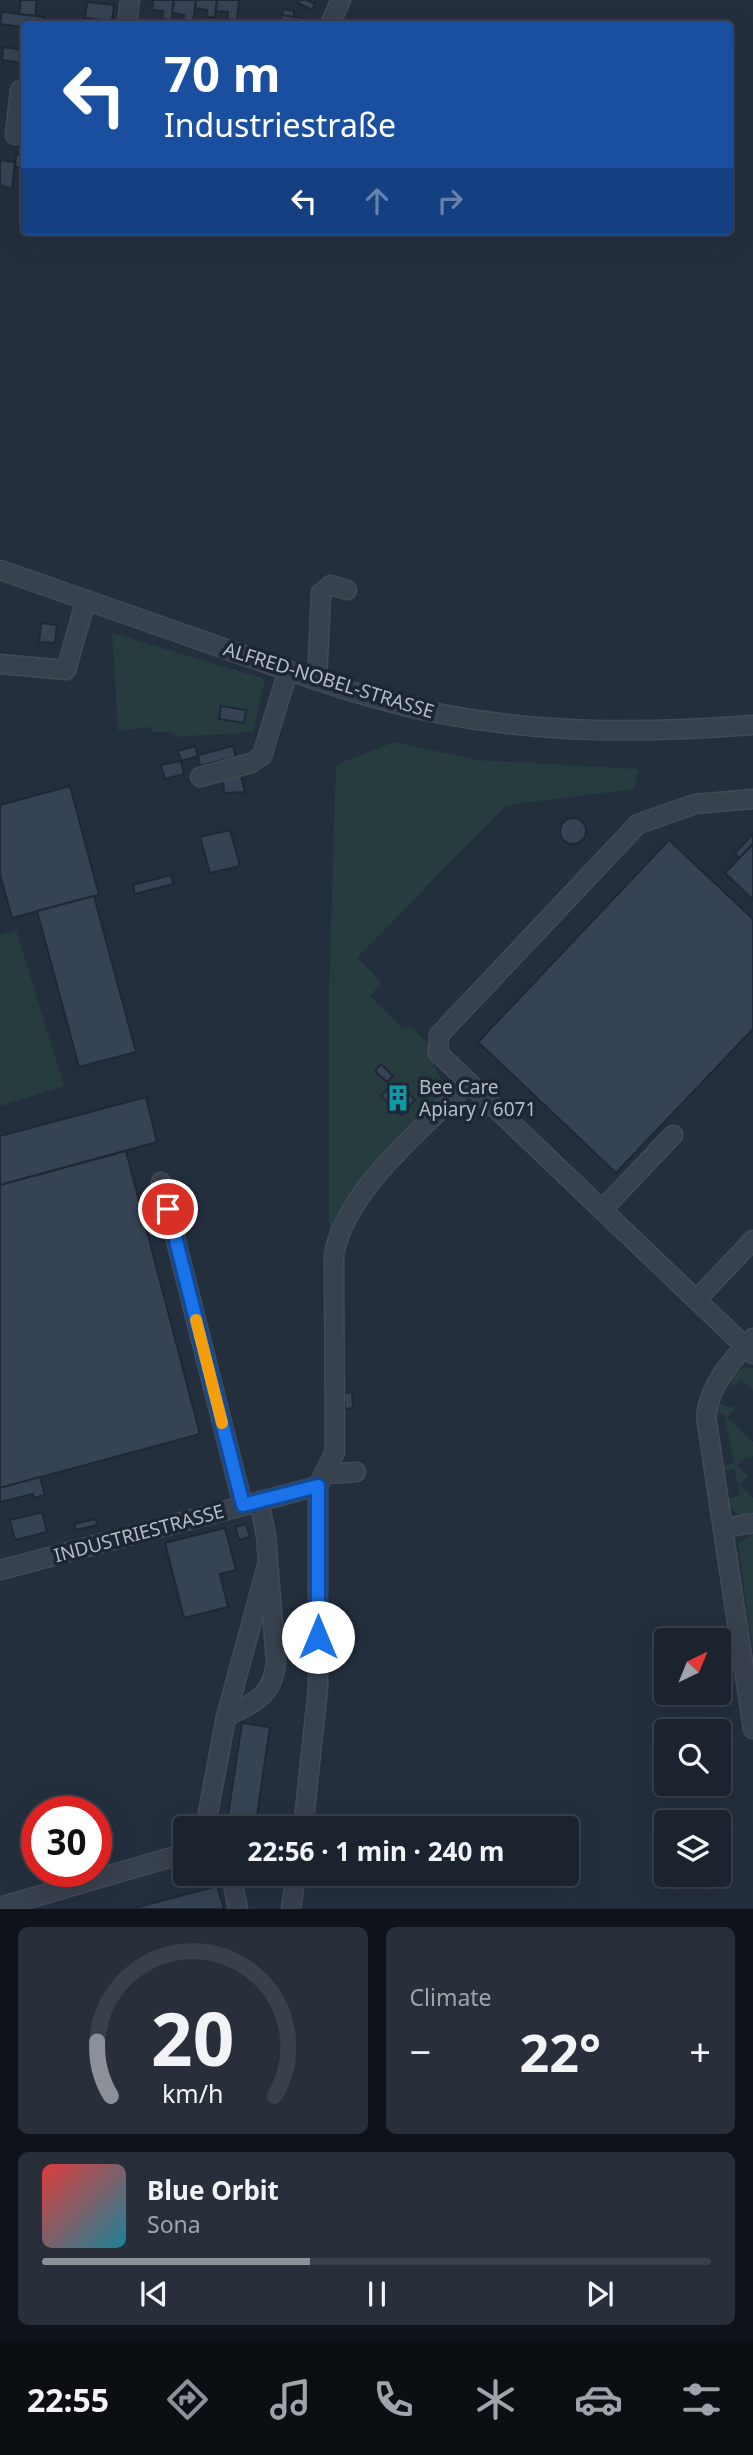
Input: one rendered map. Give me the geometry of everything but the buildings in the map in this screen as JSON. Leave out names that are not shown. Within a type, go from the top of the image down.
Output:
[{"type":"street","points":[[127,21],[130,0]]},
{"type":"street","points":[[331,21],[341,0]]},
{"type":"street","points":[[13,135],[20,90]]},
{"type":"street","name":"ALFRED-NOBEL-STRASSE","points":[[0,570],[317,681],[396,705],[443,715],[547,728],[640,732],[753,725]]},
{"type":"street","points":[[317,681],[321,593],[331,585],[347,590]]},
{"type":"street","points":[[0,664],[66,670],[86,600]]},
{"type":"street","points":[[200,777],[251,763],[262,756],[288,671]]},
{"type":"street","points":[[753,799],[695,804],[638,824],[439,1035],[438,1053],[696,1300],[750,1346],[716,1381],[708,1398],[706,1416],[753,1729]]},
{"type":"street","points":[[304,1816],[318,1688],[322,1480],[335,1452],[334,1254],[338,1232],[348,1210],[369,1184],[468,1083]]},
{"type":"street","points":[[602,1210],[673,1135]]},
{"type":"street","points":[[161,1182],[268,1562],[275,1676],[269,1690],[226,1717]]},
{"type":"street","points":[[696,1300],[753,1240]]},
{"type":"street","name":"INDUSTRIESTRASSE","points":[[0,1570],[356,1472]]},
{"type":"street","points":[[723,1528],[753,1523]]},
{"type":"street","points":[[207,1816],[226,1717],[268,1562]]},
{"type":"street","points":[[0,1907],[173,1857]]},
{"type":"street","points":[[233,1886],[238,1909]]},
{"type":"street","points":[[291,1909],[294,1886]]},
{"type":"green space","points":[[112,633],[265,679],[253,732],[178,737],[171,732],[152,732],[151,727],[118,731]]},
{"type":"green space","points":[[394,742],[477,760],[639,769],[634,789],[506,805],[357,958],[381,982],[370,996],[403,1028],[412,1028],[428,1043],[433,1063],[445,1086],[442,1095],[353,1189],[329,1236],[329,988],[336,765]]},
{"type":"green space","points":[[16,930],[64,1086],[0,1106],[0,935]]},
{"type":"green space","points":[[746,1367],[753,1368],[753,1390],[741,1379],[733,1387],[729,1375]]},
{"type":"green space","points":[[720,1404],[735,1408],[727,1417],[753,1442],[751,1459],[747,1455],[737,1465],[748,1476],[740,1485],[753,1498],[753,1516],[745,1519],[729,1507],[727,1498],[740,1496],[734,1469],[722,1471],[722,1466],[734,1463],[724,1414],[713,1415]]},
{"type":"green space","points":[[753,1534],[753,1652],[738,1544]]},
{"type":"slow traffic","points":[[196,1320],[222,1423]]},
{"type":"place","name":"Bee Care Apiary / 6071","points":[[398,1098]]},
{"type":"route","points":[[168,1209],[243,1505],[318,1486],[318,1637]]}]
